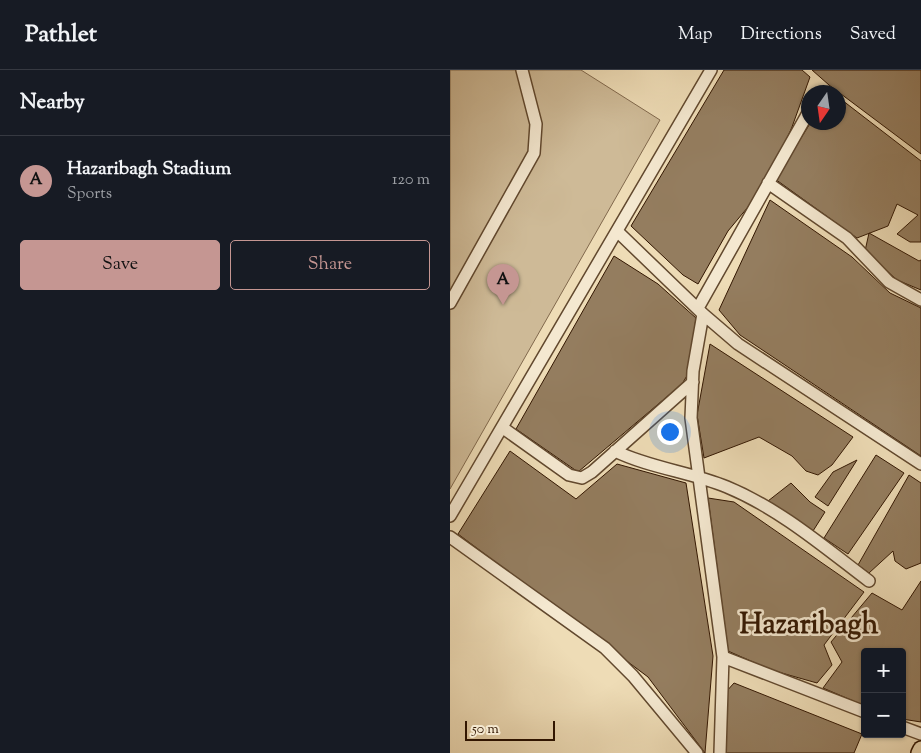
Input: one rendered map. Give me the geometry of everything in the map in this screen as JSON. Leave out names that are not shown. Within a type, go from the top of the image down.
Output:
[{"type":"main road","points":[[919,753],[921,749]]},
{"type":"street","points":[[450,303],[534,154],[536,124],[522,70]]},
{"type":"street","points":[[450,516],[618,232],[711,70]]},
{"type":"street","points":[[720,753],[723,657],[691,418],[700,311],[801,125]]},
{"type":"street","points":[[768,183],[847,238],[889,282],[921,300]]},
{"type":"street","points":[[618,232],[700,311],[738,344],[921,464]]},
{"type":"street","points":[[503,428],[569,475],[577,478],[586,475],[694,382]]},
{"type":"street","points":[[615,450],[627,456],[699,477],[728,488],[802,530],[869,582]]},
{"type":"street","points":[[450,537],[605,648],[632,676],[697,753]]},
{"type":"street","points":[[723,657],[861,710]]},
{"type":"street","points":[[906,728],[921,734]]},
{"type":"shaded area","points":[[450,70],[581,70],[660,120],[450,489]]},
{"type":"building","points":[[724,70],[802,70],[810,77],[807,85],[801,85],[801,102],[768,183],[728,231],[698,284],[683,275],[631,226]]},
{"type":"building","points":[[812,70],[921,70],[921,154],[846,98],[846,85],[829,85]]},
{"type":"building","points":[[846,103],[921,161],[921,242],[910,242],[897,234],[918,215],[897,204],[888,226],[857,238],[775,179],[806,130],[846,130]]},
{"type":"building","points":[[770,200],[852,257],[890,293],[921,308],[921,456],[740,335],[719,310]]},
{"type":"building","points":[[869,233],[919,261],[921,260],[921,290],[897,280],[865,251]]},
{"type":"building","points":[[614,256],[658,284],[696,318],[688,374],[682,384],[578,472],[516,429]]},
{"type":"building","points":[[710,344],[853,437],[832,465],[818,475],[806,471],[792,456],[759,437],[704,458],[697,415]]},
{"type":"building","points":[[510,451],[576,499],[617,464],[686,483],[713,656],[705,753],[648,677],[458,534]]},
{"type":"building","points":[[876,455],[904,473],[848,554],[824,538]]},
{"type":"building","points":[[857,460],[828,506],[815,497],[833,472]]},
{"type":"building","points":[[909,475],[921,483],[921,563],[906,569],[895,561],[893,551],[869,573],[858,565]]},
{"type":"building","points":[[791,483],[810,502],[825,512],[813,531],[768,501]]},
{"type":"building","points":[[708,498],[734,502],[864,592],[824,645],[832,665],[817,683],[771,670],[728,651]]},
{"type":"building","points":[[921,581],[921,722],[906,720],[906,648],[861,648],[861,704],[823,688],[842,662],[831,642],[872,593],[902,610]]},
{"type":"building","points":[[734,683],[861,734],[861,736],[854,753],[724,753],[725,693]]},
{"type":"place","name":"Hazaribagh Stadium","points":[[503,305]]},
{"type":"district","name":"Hazaribagh","points":[[809,623]]}]
